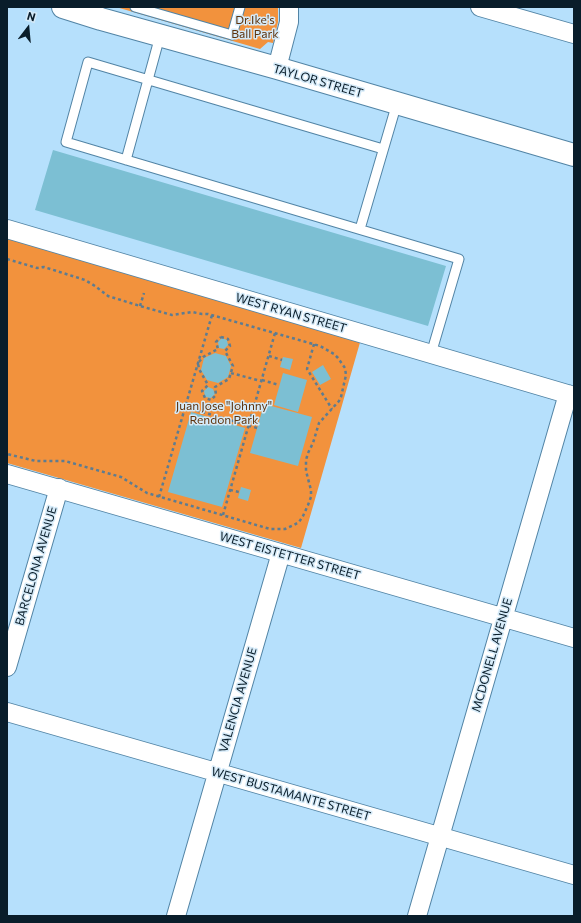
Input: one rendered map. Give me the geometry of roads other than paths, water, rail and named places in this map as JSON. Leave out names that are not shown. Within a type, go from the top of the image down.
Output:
[{"type":"street","name":"TAYLOR STREET","points":[[63,7],[574,155]]},
{"type":"street","points":[[277,68],[289,22],[289,7]]},
{"type":"street","points":[[480,7],[574,34]]},
{"type":"street","name":"WEST RYAN STREET","points":[[7,229],[571,395]]},
{"type":"street","name":"MCDONELL AVENUE","points":[[417,916],[503,617],[571,395]]},
{"type":"street","name":"WEST EISTETTER STREET","points":[[7,474],[574,638]]},
{"type":"street","name":"BARCELONA AVENUE","points":[[7,667],[59,488]]},
{"type":"street","name":"VALENCIA AVENUE","points":[[176,916],[281,553]]},
{"type":"street","name":"WEST BUSTAMANTE STREET","points":[[7,712],[574,875]]},
{"type":"lane","points":[[135,7],[232,35],[240,7]]},
{"type":"lane","points":[[126,160],[160,36]]},
{"type":"lane","points":[[383,149],[88,62],[66,142],[459,259],[431,354]]},
{"type":"lane","points":[[360,229],[397,103]]},
{"type":"park label","name":"Dr.Ike's Ball Park","points":[[255,27]]},
{"type":"park label","name":"Juan Jose \"Johnny\" Rendon Park","points":[[224,413]]}]
